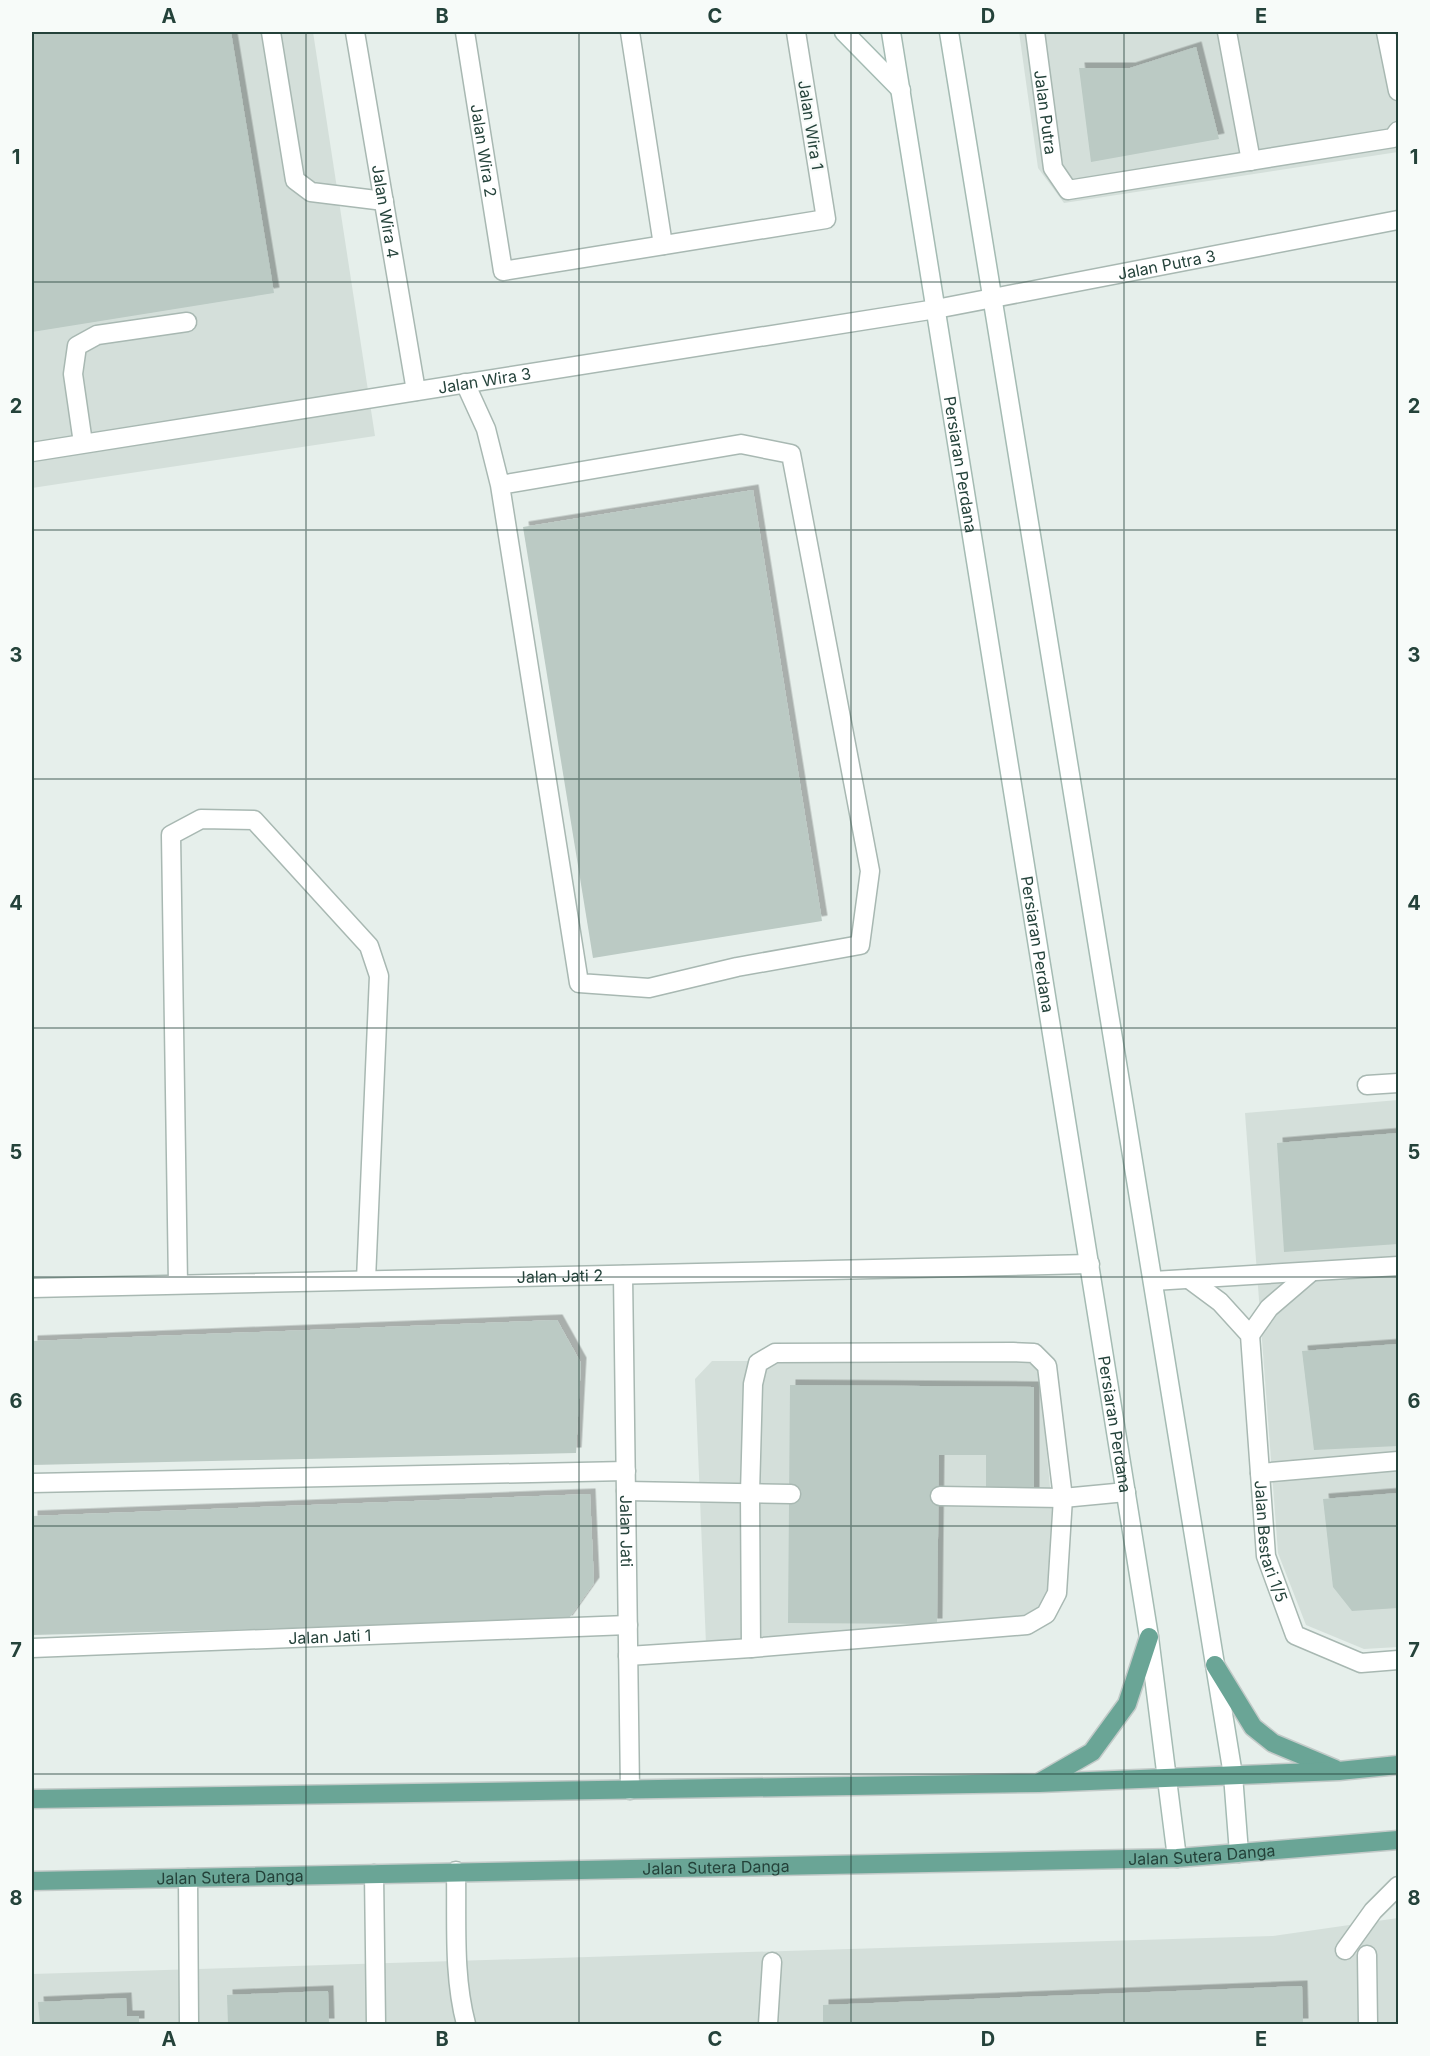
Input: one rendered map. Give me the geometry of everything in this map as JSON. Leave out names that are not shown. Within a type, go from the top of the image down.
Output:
[{"type":"main road","points":[[1038,1783],[1092,1752],[1127,1704],[1149,1637]]},
{"type":"main road","points":[[1215,1665],[1253,1727],[1273,1743],[1339,1771]]},
{"type":"main road","points":[[32,1799],[1168,1780],[1339,1771],[1398,1765]]},
{"type":"main road","name":"Jalan Sutera Danga","points":[[32,1881],[1177,1858],[1398,1840]]},
{"type":"street","points":[[272,32],[295,180],[311,192],[384,201]]},
{"type":"street","name":"Jalan Wira 4","points":[[355,32],[416,391]]},
{"type":"street","name":"Jalan Wira 2","points":[[465,32],[503,271],[663,245]]},
{"type":"street","points":[[630,32],[663,245]]},
{"type":"street","name":"Jalan Wira 1","points":[[663,245],[826,219],[796,32]]},
{"type":"street","points":[[844,32],[900,90]]},
{"type":"street","name":"Persiaran Perdana","points":[[891,32],[1149,1637],[1177,1858]]},
{"type":"street","points":[[949,32],[1233,1775],[1239,1854]]},
{"type":"street","name":"Jalan Putra","points":[[1035,32],[1053,168],[1068,190],[1251,161]]},
{"type":"street","points":[[1227,32],[1251,161],[1396,135]]},
{"type":"street","points":[[1386,32],[1398,91]]},
{"type":"street","name":"Jalan Putra 3","points":[[936,309],[1398,220]]},
{"type":"street","name":"Jalan Wira 3","points":[[32,452],[936,309]]},
{"type":"street","points":[[83,444],[73,374],[77,346],[97,335],[187,322]]},
{"type":"street","points":[[465,383],[486,429],[500,485],[579,983],[649,988],[737,968],[860,945],[870,871],[791,454],[741,444],[500,485]]},
{"type":"street","points":[[178,1284],[171,835],[201,819],[254,820],[369,946],[379,976],[366,1280]]},
{"type":"street","points":[[1367,1085],[1398,1083]]},
{"type":"street","name":"Jalan Jati 2","points":[[32,1288],[1090,1264]]},
{"type":"street","points":[[1153,1281],[1398,1266]]},
{"type":"street","points":[[1189,1279],[1220,1302],[1250,1335],[1269,1308],[1311,1272]]},
{"type":"street","name":"Jalan Jati","points":[[623,1275],[630,1790]]},
{"type":"street","name":"Jalan Bestari 1/5","points":[[1250,1335],[1266,1556],[1295,1635],[1361,1663],[1398,1660]]},
{"type":"street","points":[[628,1656],[750,1648],[1027,1625],[1046,1614],[1057,1593],[1063,1498],[1047,1366],[1034,1353],[1013,1352],[775,1353],[758,1363],[753,1384],[750,1648]]},
{"type":"street","points":[[1260,1473],[1398,1461]]},
{"type":"street","points":[[32,1483],[626,1471]]},
{"type":"street","points":[[626,1491],[791,1494]]},
{"type":"street","points":[[940,1496],[1063,1498],[1126,1492]]},
{"type":"street","name":"Jalan Jati 1","points":[[32,1648],[628,1625]]},
{"type":"street","points":[[456,1872],[460,2002],[466,2025]]},
{"type":"street","points":[[375,1874],[376,2025]]},
{"type":"street","points":[[188,1878],[189,2025]]},
{"type":"street","points":[[1345,1950],[1373,1911],[1398,1886]]},
{"type":"street","points":[[1367,1955],[1368,2025]]},
{"type":"street","points":[[768,2025],[772,1962]]},
{"type":"shaded area","points":[[32,32],[313,32],[375,436],[32,488]]},
{"type":"shaded area","points":[[1019,32],[1398,32],[1398,152],[1064,203],[1038,168]]},
{"type":"shaded area","points":[[1398,1100],[1398,1647],[1364,1649],[1306,1625],[1278,1553],[1245,1113]]},
{"type":"shaded area","points":[[712,1361],[1026,1361],[1039,1367],[1052,1509],[1048,1589],[1040,1606],[1020,1617],[706,1644],[695,1379]]},
{"type":"shaded area","points":[[1398,1918],[1398,2024],[32,2024],[32,1974],[1273,1936]]},
{"type":"building","points":[[32,32],[231,32],[274,293],[32,332]]},
{"type":"building","points":[[1196,47],[1219,139],[1091,162],[1079,68],[1130,68]]},
{"type":"building","points":[[753,490],[822,921],[593,958],[523,527]]},
{"type":"building","points":[[1398,1133],[1398,1244],[1284,1252],[1277,1143]]},
{"type":"building","points":[[557,1320],[581,1363],[576,1453],[32,1465],[32,1341]]},
{"type":"building","points":[[1398,1344],[1398,1446],[1314,1450],[1302,1351]]},
{"type":"building","points":[[790,1385],[1034,1387],[1034,1497],[986,1496],[986,1455],[939,1455],[937,1624],[788,1623]]},
{"type":"building","points":[[1398,1493],[1398,1608],[1352,1611],[1333,1587],[1323,1499]]},
{"type":"building","points":[[590,1494],[594,1583],[567,1621],[32,1635],[32,1516]]},
{"type":"building","points":[[1302,1986],[1303,2024],[823,2024],[823,2005]]},
{"type":"building","points":[[328,1991],[329,2024],[228,2024],[227,1995]]},
{"type":"building","points":[[126,1998],[127,2016],[139,2016],[139,2024],[40,2024],[38,2002]]}]
